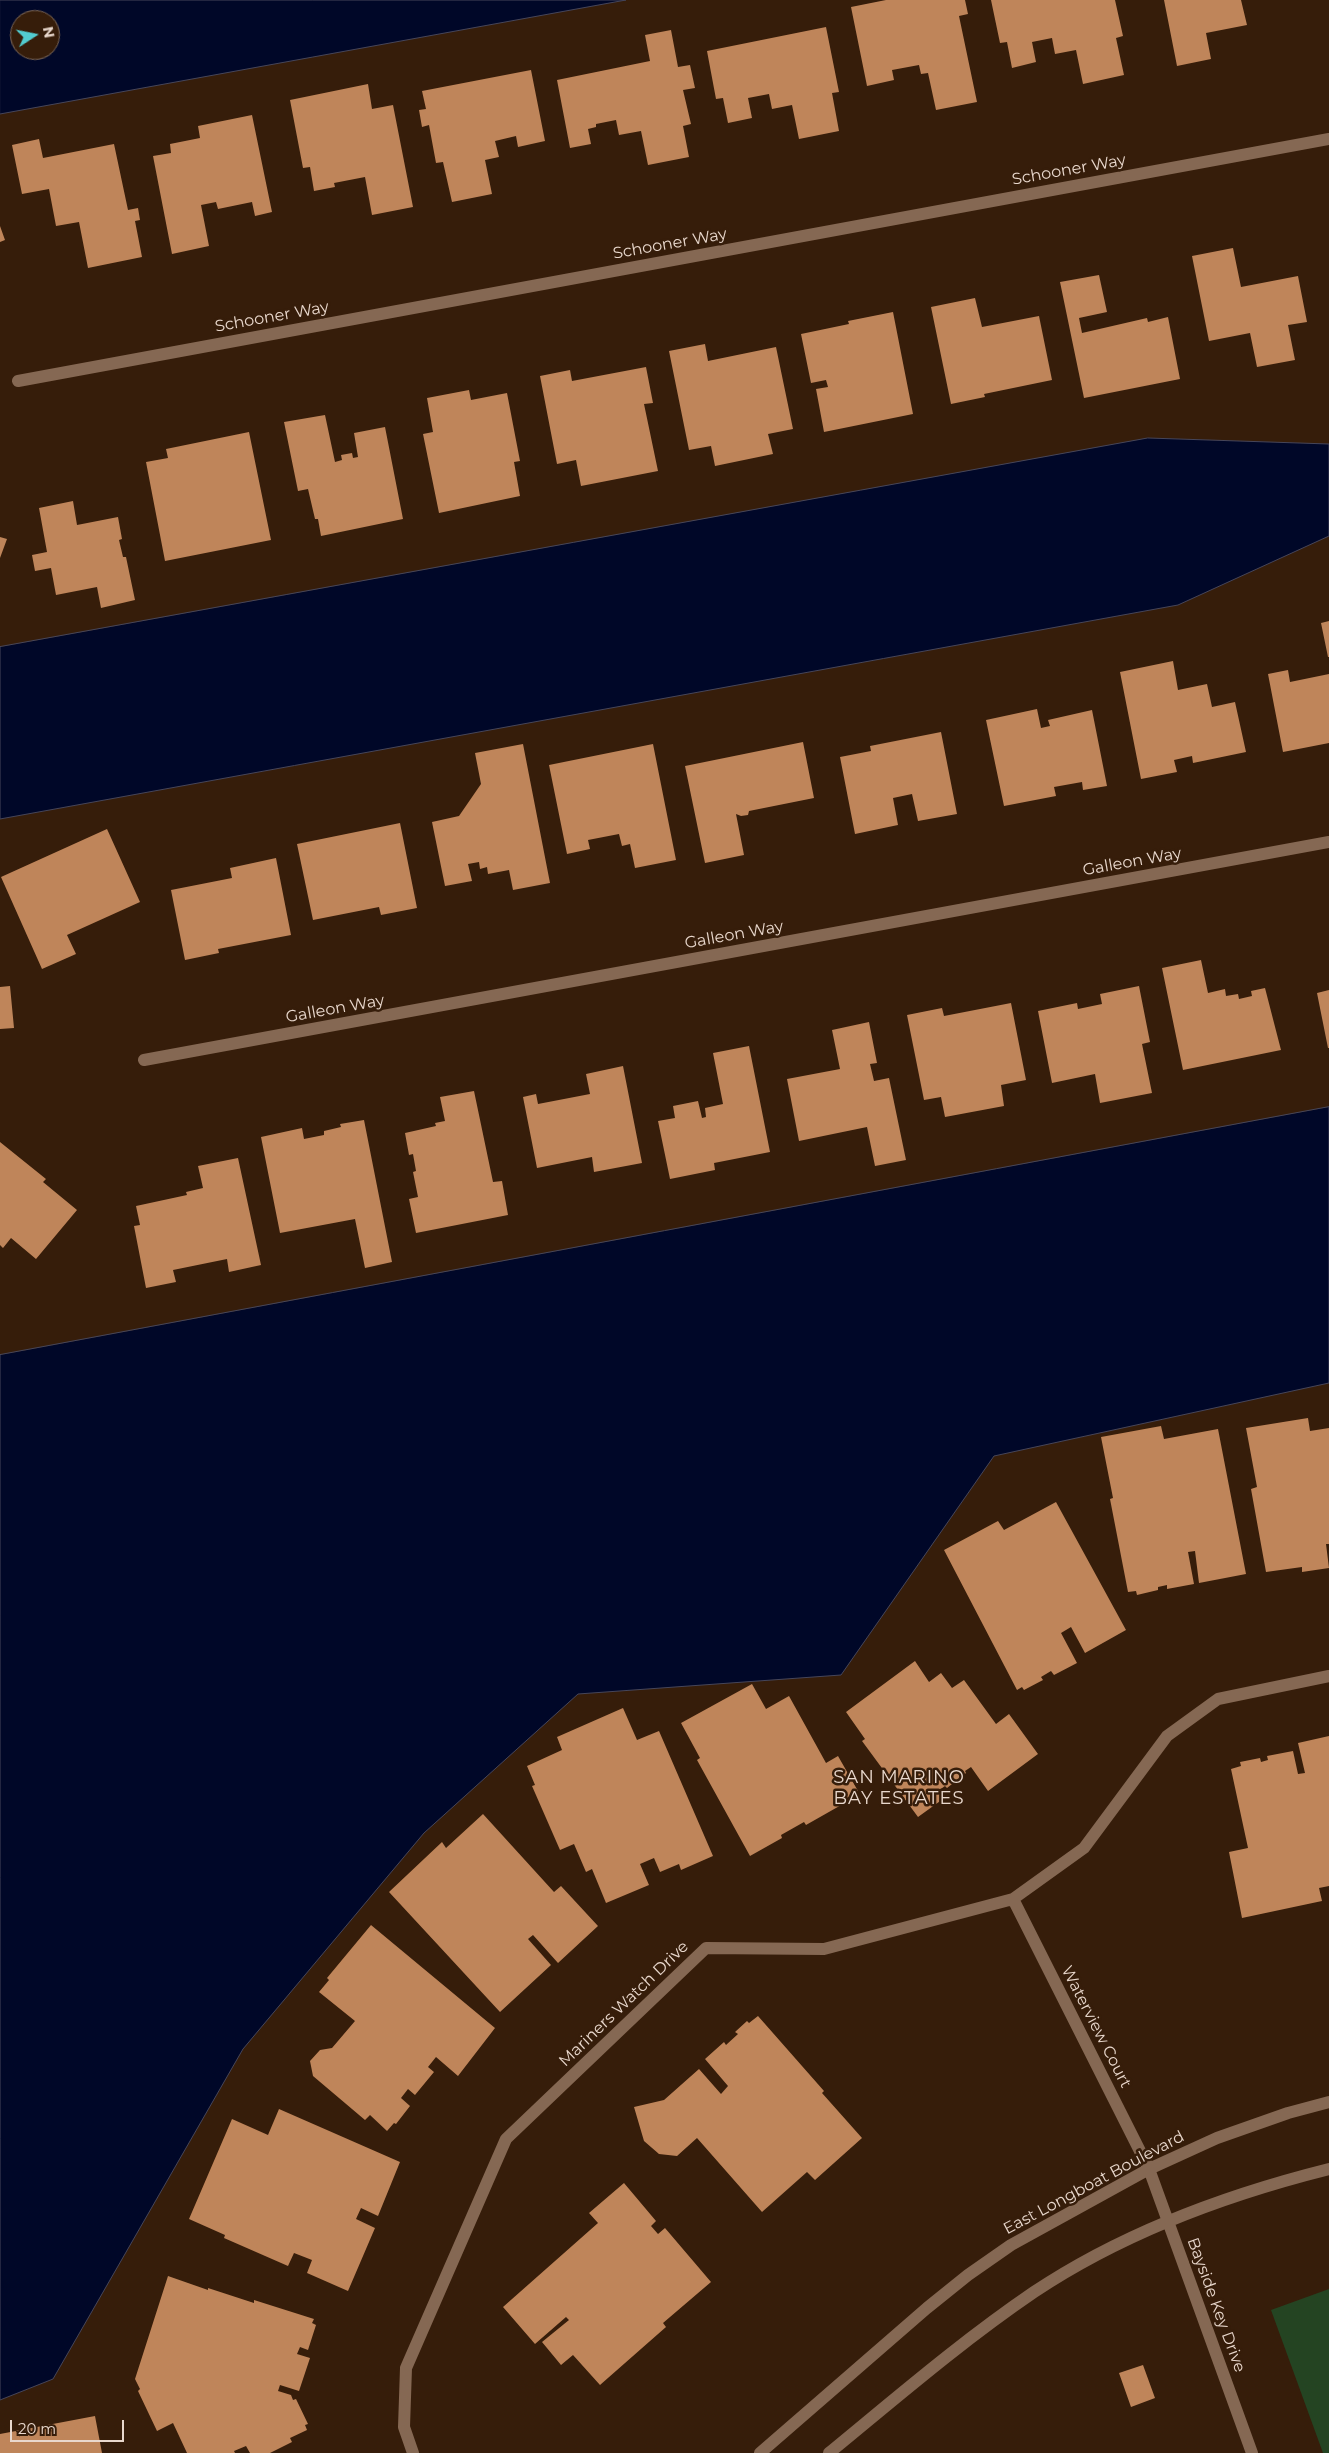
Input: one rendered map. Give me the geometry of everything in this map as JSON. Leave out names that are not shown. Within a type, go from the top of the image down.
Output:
[{"type":"street","name":"Schooner Way","points":[[18,381],[1329,139]]},
{"type":"street","name":"Galleon Way","points":[[144,1060],[1329,842]]},
{"type":"street","name":"Mariners Watch Drive","points":[[413,2453],[404,2427],[406,2368],[506,2139],[706,1948],[824,1949],[1014,1899],[1084,1848],[1168,1736],[1218,1699],[1329,1676]]},
{"type":"street","name":"Waterview Court","points":[[1014,1899],[1149,2169]]},
{"type":"street","name":"East Longboat Boulevard","points":[[760,2453],[968,2275],[1033,2232],[1149,2169],[1217,2138],[1288,2113],[1329,2102]]},
{"type":"street","points":[[829,2453],[941,2361],[1036,2292],[1099,2255],[1168,2220],[1261,2186],[1329,2168]]},
{"type":"street","name":"Bayside Key Drive","points":[[1149,2169],[1252,2453]]},
{"type":"green space","points":[[1329,2289],[1329,2453],[1323,2453],[1271,2310]]},
{"type":"water","points":[[0,0],[626,0],[0,114]]},
{"type":"water","points":[[1148,438],[1329,444],[1329,536],[1178,605],[0,819],[0,647]]},
{"type":"water","points":[[1329,1107],[1329,1383],[994,1456],[841,1675],[578,1694],[424,1833],[243,2049],[53,2379],[0,2400],[0,1355]]},
{"type":"building","points":[[886,0],[965,0],[968,14],[959,16],[977,102],[936,110],[928,73],[921,74],[919,65],[892,70],[894,80],[867,86],[851,7]]},
{"type":"building","points":[[991,0],[1115,0],[1123,36],[1116,38],[1124,75],[1083,84],[1076,50],[1055,54],[1052,38],[1032,42],[1036,62],[1012,68],[1007,42],[1000,43]]},
{"type":"building","points":[[1164,0],[1241,0],[1247,25],[1206,33],[1211,59],[1177,66]]},
{"type":"building","points":[[826,27],[839,92],[832,93],[839,131],[799,139],[792,105],[772,109],[769,94],[748,98],[752,118],[728,123],[723,98],[716,99],[707,51]]},
{"type":"building","points":[[671,30],[678,67],[690,65],[695,88],[683,90],[691,124],[683,126],[689,157],[648,165],[641,131],[619,135],[616,120],[596,124],[596,127],[588,129],[591,144],[570,148],[557,80],[650,61],[645,35]]},
{"type":"building","points":[[531,70],[545,141],[518,147],[516,136],[495,141],[499,157],[485,160],[492,194],[452,202],[443,162],[436,163],[429,125],[422,127],[419,110],[426,109],[422,91]]},
{"type":"building","points":[[368,84],[372,109],[393,105],[413,207],[372,215],[365,177],[334,183],[335,187],[314,191],[310,167],[303,168],[290,100]]},
{"type":"building","points":[[252,115],[272,212],[255,216],[252,202],[218,209],[216,202],[201,205],[209,246],[172,254],[153,156],[171,153],[170,144],[200,138],[198,126]]},
{"type":"building","points":[[39,139],[43,158],[114,144],[128,210],[138,208],[140,220],[135,221],[142,257],[88,268],[79,222],[56,226],[49,189],[22,194],[12,145]]},
{"type":"building","points":[[0,226],[5,240],[0,242]]},
{"type":"building","points":[[1233,248],[1241,287],[1298,276],[1307,322],[1288,325],[1295,360],[1257,367],[1250,333],[1209,341],[1192,256]]},
{"type":"building","points":[[1099,275],[1107,312],[1079,318],[1082,333],[1147,318],[1148,322],[1168,317],[1180,379],[1084,398],[1060,282]]},
{"type":"building","points":[[975,298],[982,327],[1039,316],[1052,380],[984,394],[985,397],[951,404],[931,307]]},
{"type":"building","points":[[893,312],[913,414],[824,432],[816,389],[828,387],[826,380],[811,383],[801,334],[849,324],[848,321]]},
{"type":"building","points":[[705,344],[708,361],[776,347],[793,429],[768,434],[773,454],[715,466],[711,446],[689,450],[669,351]]},
{"type":"building","points":[[646,367],[653,403],[644,404],[658,471],[581,486],[576,460],[557,464],[540,376],[570,370],[572,381]]},
{"type":"building","points":[[469,390],[471,400],[507,393],[520,461],[514,462],[520,496],[439,513],[423,434],[433,432],[427,398]]},
{"type":"building","points":[[325,415],[335,462],[342,460],[341,455],[352,453],[353,458],[358,457],[354,433],[385,427],[403,519],[321,536],[318,519],[315,519],[308,489],[298,491],[284,422]]},
{"type":"building","points":[[249,432],[271,540],[165,561],[146,462],[168,458],[166,449]]},
{"type":"building","points":[[73,501],[77,525],[118,517],[122,539],[119,540],[123,557],[126,557],[135,600],[101,608],[97,587],[56,595],[51,568],[35,571],[32,555],[47,552],[39,508]]},
{"type":"building","points":[[0,537],[7,539],[0,558]]},
{"type":"building","points":[[1329,621],[1329,657],[1328,657],[1321,623]]},
{"type":"building","points":[[1173,661],[1178,690],[1207,684],[1212,707],[1235,702],[1246,752],[1193,763],[1192,756],[1174,760],[1177,772],[1141,779],[1120,672]]},
{"type":"building","points":[[1288,670],[1290,682],[1329,674],[1329,743],[1283,752],[1268,674]]},
{"type":"building","points":[[1037,709],[1041,728],[1050,726],[1048,720],[1092,710],[1107,786],[1083,790],[1082,782],[1054,787],[1056,796],[1004,806],[986,720]]},
{"type":"building","points":[[941,732],[957,814],[918,821],[912,794],[893,798],[898,825],[855,834],[840,757],[871,751],[870,746]]},
{"type":"building","points":[[803,742],[814,798],[749,811],[748,815],[741,816],[736,814],[744,855],[705,863],[685,766]]},
{"type":"building","points":[[523,744],[550,883],[513,890],[509,870],[488,874],[487,867],[480,869],[479,862],[468,864],[472,881],[445,886],[432,822],[459,816],[481,784],[475,753]]},
{"type":"building","points":[[653,744],[676,860],[635,868],[630,844],[622,846],[619,834],[588,840],[590,849],[567,854],[549,765]]},
{"type":"building","points":[[400,823],[417,908],[381,915],[379,907],[313,920],[297,844]]},
{"type":"building","points":[[107,829],[140,902],[67,935],[76,954],[42,969],[1,877]]},
{"type":"building","points":[[276,858],[291,935],[218,949],[219,953],[185,960],[171,890],[232,878],[230,868]]},
{"type":"building","points":[[1201,960],[1208,993],[1225,989],[1226,996],[1238,994],[1239,999],[1252,996],[1251,991],[1265,988],[1281,1050],[1183,1070],[1162,968]]},
{"type":"building","points":[[10,986],[14,1028],[0,1029],[0,987]]},
{"type":"building","points":[[1139,986],[1150,1042],[1142,1044],[1152,1093],[1100,1103],[1095,1074],[1052,1083],[1038,1011],[1077,1003],[1078,1009],[1102,1004],[1100,994]]},
{"type":"building","points":[[1329,990],[1329,1048],[1328,1048],[1317,993]]},
{"type":"building","points":[[1011,1003],[1026,1080],[1001,1085],[1004,1106],[945,1117],[941,1097],[924,1100],[907,1015],[942,1008],[944,1016]]},
{"type":"building","points":[[869,1022],[877,1063],[870,1064],[874,1081],[889,1078],[906,1160],[875,1166],[867,1127],[799,1141],[787,1079],[840,1069],[832,1030]]},
{"type":"building","points":[[749,1046],[770,1152],[714,1163],[715,1170],[670,1179],[658,1121],[675,1118],[673,1106],[698,1101],[702,1118],[706,1117],[705,1108],[723,1104],[713,1053]]},
{"type":"building","points":[[623,1066],[642,1163],[594,1172],[592,1157],[537,1168],[523,1097],[536,1094],[538,1104],[590,1094],[586,1074]]},
{"type":"building","points":[[474,1091],[493,1182],[502,1181],[508,1215],[416,1233],[409,1199],[418,1197],[413,1172],[416,1171],[413,1154],[409,1155],[405,1133],[436,1126],[435,1123],[445,1121],[440,1097]]},
{"type":"building","points":[[364,1120],[392,1262],[365,1268],[355,1219],[280,1233],[261,1137],[302,1128],[304,1139],[324,1135],[324,1131],[341,1127],[340,1124]]},
{"type":"building","points":[[0,1142],[46,1179],[43,1182],[77,1210],[36,1259],[11,1238],[3,1248],[0,1245]]},
{"type":"building","points":[[238,1158],[261,1265],[229,1272],[227,1259],[173,1270],[176,1282],[146,1288],[134,1226],[140,1225],[136,1206],[187,1195],[186,1192],[203,1188],[198,1166]]},
{"type":"building","points":[[1308,1418],[1310,1431],[1329,1428],[1329,1544],[1326,1544],[1329,1568],[1302,1572],[1302,1567],[1266,1572],[1251,1489],[1257,1487],[1246,1428]]},
{"type":"building","points":[[1161,1426],[1164,1439],[1218,1429],[1246,1574],[1199,1583],[1195,1551],[1188,1552],[1194,1584],[1167,1589],[1167,1585],[1158,1587],[1158,1590],[1137,1595],[1136,1591],[1128,1592],[1110,1499],[1113,1498],[1101,1437]]},
{"type":"building","points":[[1056,1502],[1126,1630],[1085,1653],[1071,1627],[1061,1633],[1077,1663],[1054,1675],[1051,1671],[1041,1677],[1043,1680],[1024,1690],[1022,1687],[1017,1690],[944,1550],[998,1521],[1004,1530]]},
{"type":"building","points":[[915,1661],[929,1682],[941,1673],[952,1688],[964,1680],[996,1724],[1009,1714],[1038,1754],[988,1791],[971,1767],[947,1788],[945,1786],[938,1791],[943,1799],[918,1817],[862,1741],[865,1739],[846,1712]]},
{"type":"building","points":[[752,1684],[766,1709],[789,1696],[826,1763],[838,1756],[858,1791],[842,1801],[843,1804],[806,1825],[804,1822],[781,1835],[782,1838],[750,1856],[697,1760],[700,1758],[681,1723]]},
{"type":"building","points":[[623,1708],[637,1740],[659,1731],[713,1856],[681,1870],[679,1864],[660,1872],[654,1858],[640,1864],[649,1885],[606,1903],[592,1869],[586,1872],[574,1844],[560,1850],[532,1786],[535,1785],[527,1766],[562,1750],[557,1737]]},
{"type":"building","points":[[1329,1736],[1329,1886],[1319,1888],[1322,1901],[1242,1918],[1229,1852],[1248,1848],[1231,1769],[1241,1766],[1240,1762],[1260,1758],[1261,1762],[1268,1760],[1267,1756],[1293,1751],[1298,1774],[1305,1773],[1298,1743]]},
{"type":"building","points":[[483,1814],[554,1892],[561,1886],[598,1926],[558,1963],[533,1935],[528,1939],[551,1965],[500,2012],[389,1892],[442,1842],[446,1848]]},
{"type":"building","points":[[371,1925],[495,2028],[458,2076],[436,2057],[428,2067],[434,2072],[415,2095],[408,2089],[401,2098],[410,2106],[396,2124],[394,2123],[387,2131],[370,2115],[365,2120],[313,2076],[310,2061],[320,2050],[332,2048],[355,2021],[319,1992],[329,1980],[327,1978]]},
{"type":"building","points":[[758,2016],[824,2091],[822,2093],[862,2138],[815,2180],[807,2172],[762,2212],[697,2138],[677,2156],[659,2154],[644,2141],[634,2107],[664,2100],[699,2069],[721,2094],[728,2086],[705,2059],[724,2042],[726,2045],[738,2034],[735,2032],[747,2021],[749,2023]]},
{"type":"building","points":[[279,2109],[400,2162],[378,2216],[361,2208],[356,2219],[375,2228],[348,2291],[307,2273],[312,2260],[294,2253],[288,2266],[224,2238],[225,2235],[189,2219],[232,2119],[268,2135]]},
{"type":"building","points":[[624,2183],[656,2221],[651,2226],[658,2234],[665,2228],[711,2282],[663,2323],[666,2327],[600,2385],[573,2355],[561,2365],[542,2342],[569,2320],[566,2317],[535,2344],[503,2307],[598,2223],[589,2213]]},
{"type":"building","points":[[168,2276],[208,2290],[208,2288],[254,2303],[254,2300],[314,2319],[312,2323],[316,2325],[308,2350],[300,2347],[297,2354],[310,2358],[299,2391],[280,2385],[278,2391],[291,2395],[293,2400],[296,2399],[308,2424],[305,2425],[307,2430],[290,2438],[292,2442],[270,2453],[250,2453],[246,2446],[234,2451],[235,2453],[187,2453],[173,2423],[157,2431],[138,2391],[140,2389],[135,2379]]},
{"type":"building","points":[[1143,2365],[1155,2398],[1131,2407],[1119,2373]]},
{"type":"building","points":[[95,2416],[102,2453],[0,2453],[0,2434]]},
{"type":"district","name":"SAN MARINO BAY ESTATES","points":[[899,1788]]}]
